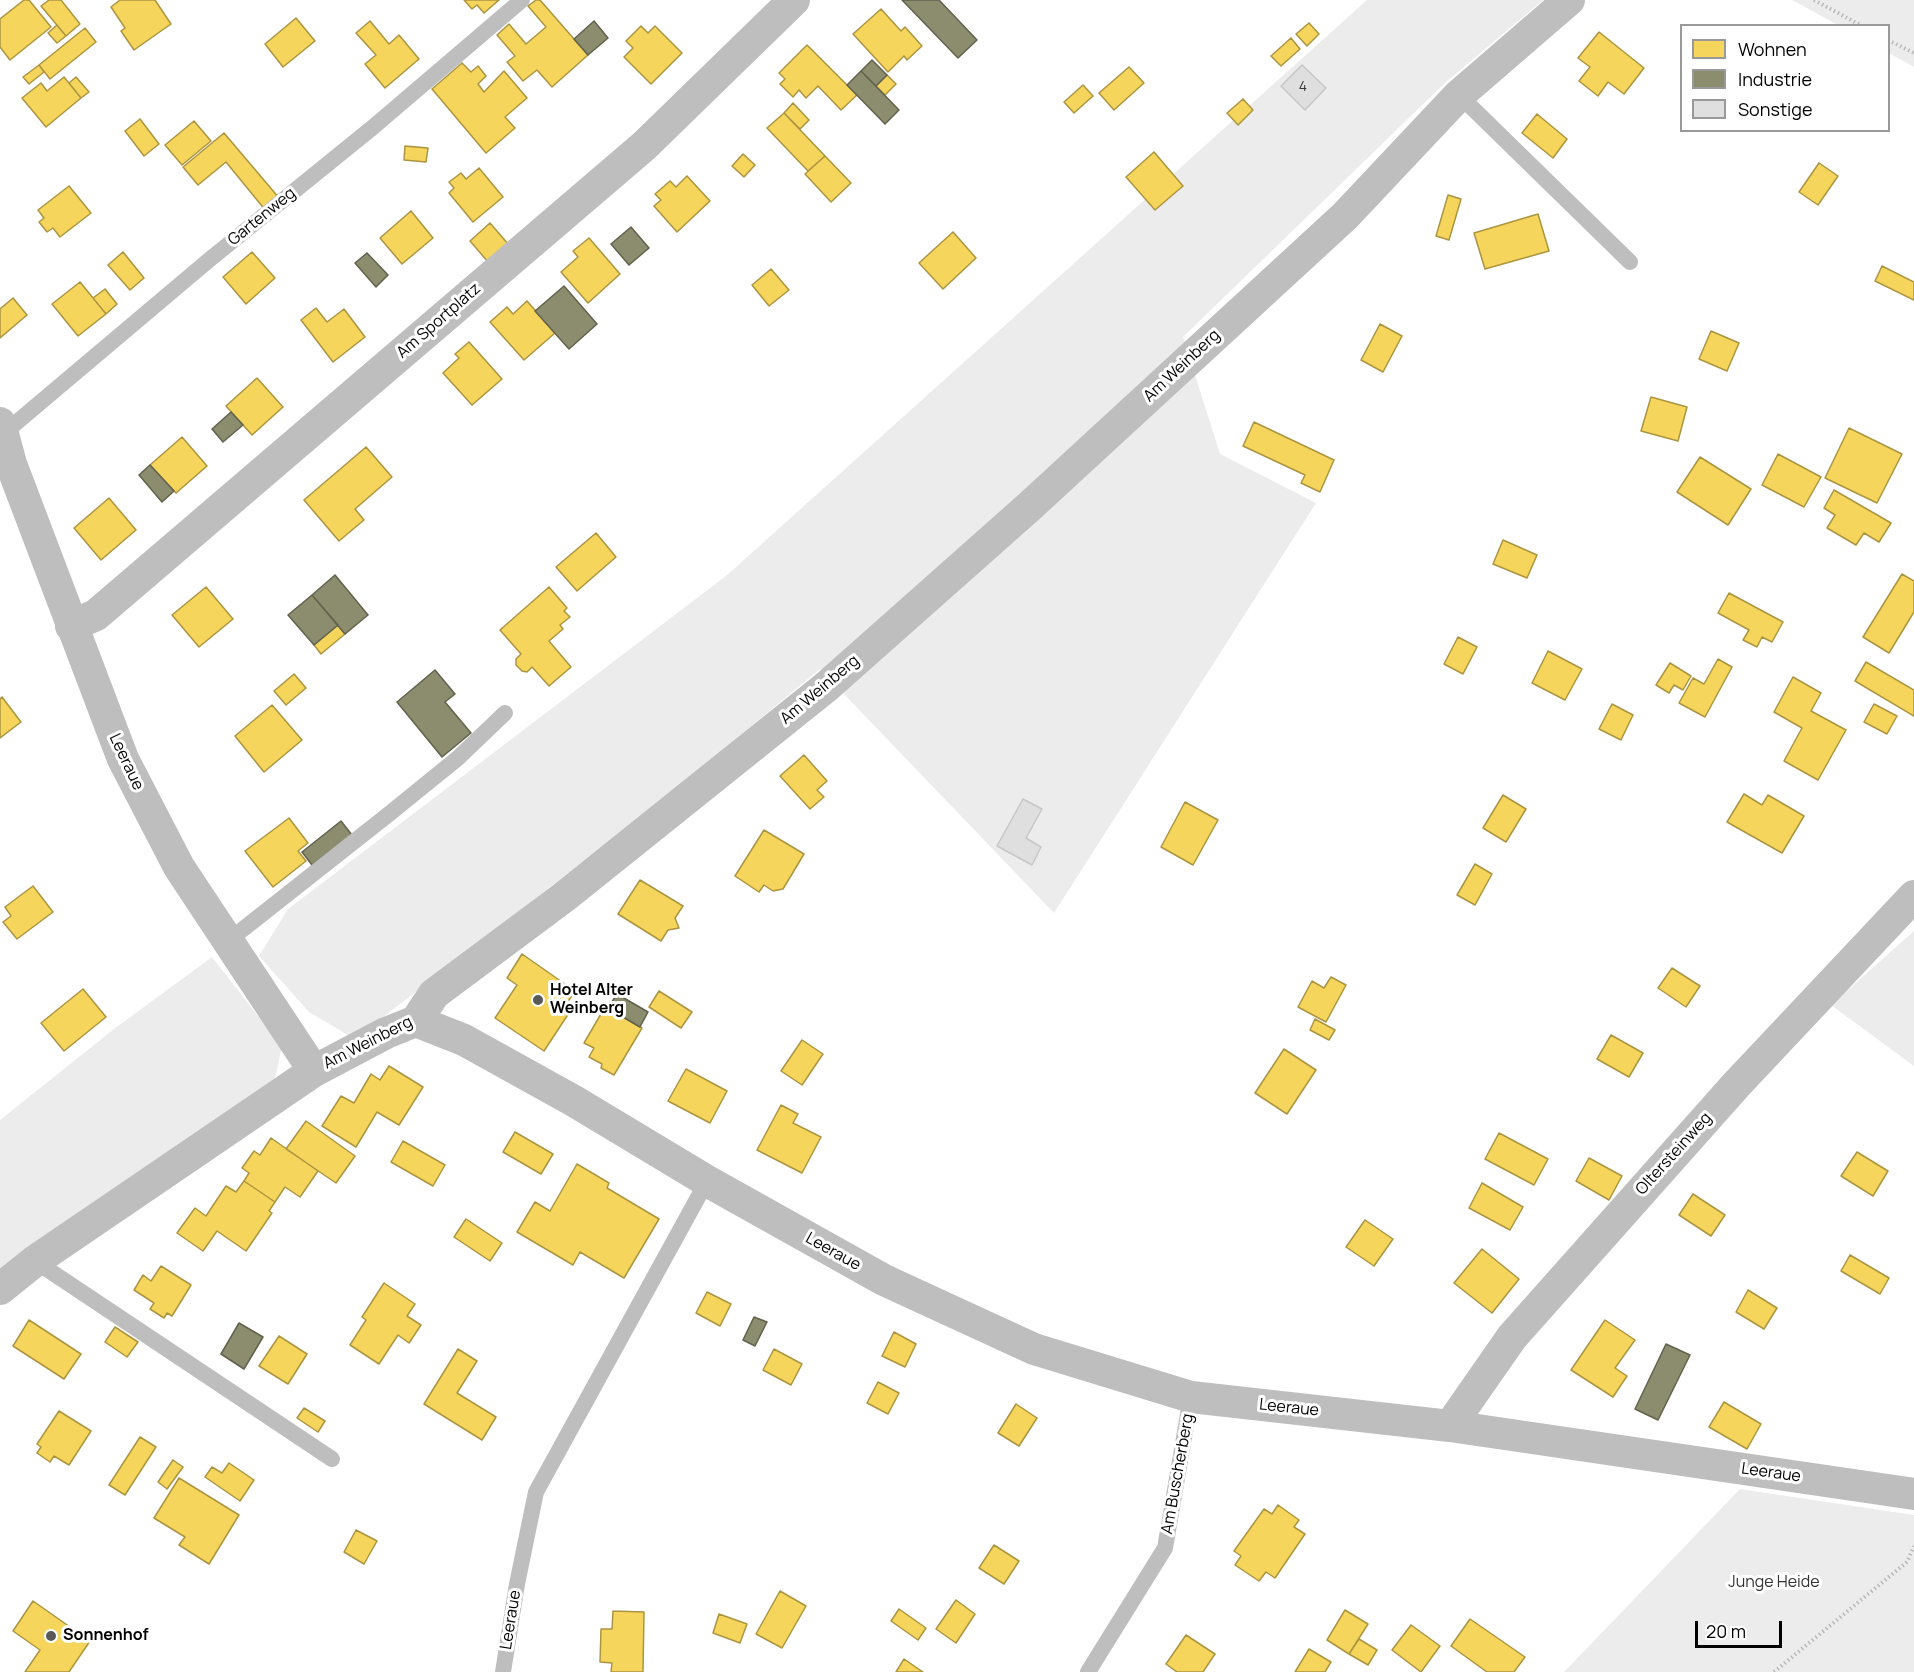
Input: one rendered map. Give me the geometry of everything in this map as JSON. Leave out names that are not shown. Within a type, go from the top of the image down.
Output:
[{"type":"street","name":"Am Sportplatz","points":[[71,626],[96,615],[644,146],[794,0]]},
{"type":"street","name":"Am Weinberg","points":[[0,1289],[35,1261],[314,1071],[386,1033],[416,1021],[434,994],[564,897],[826,687],[1030,506],[1345,216],[1459,95],[1569,0]]},
{"type":"street","name":"Leeraue","points":[[3,448],[123,759],[179,867],[314,1071]]},
{"type":"street","name":"Oltersteinweg","points":[[1450,1426],[1512,1337],[1736,1085],[1914,896]]},
{"type":"street","name":"Leeraue","points":[[416,1021],[464,1040],[574,1101],[707,1181],[884,1280],[1034,1349],[1191,1397],[1450,1426],[1914,1494]]},
{"type":"lane","name":"Gartenweg","points":[[3,448],[209,260],[372,128],[522,0]]},
{"type":"lane","points":[[1459,95],[1630,262]]},
{"type":"lane","points":[[228,941],[433,779],[505,713]]},
{"type":"lane","name":"Leeraue","points":[[503,1672],[517,1584],[536,1492],[707,1181]]},
{"type":"lane","points":[[35,1261],[332,1459]]},
{"type":"lane","name":"Am Buscherberg","points":[[1088,1672],[1165,1548],[1191,1397]]},
{"type":"path","points":[[1814,0],[1858,24]]},
{"type":"path","points":[[1890,41],[1914,53]]},
{"type":"path","points":[[1774,1672],[1907,1562],[1914,1546]]},
{"type":"green space","points":[[1367,0],[1543,0],[1446,82],[1183,337],[1220,454],[1316,503],[1054,913],[820,669],[673,791],[355,1039],[309,1012],[259,956],[288,909],[726,576]]},
{"type":"green space","points":[[1792,0],[1914,0],[1914,67],[1890,54],[1890,24],[1836,24]]},
{"type":"green space","points":[[1914,931],[1914,1066],[1831,1005]]},
{"type":"green space","points":[[212,957],[282,1047],[275,1078],[38,1246],[0,1276],[0,1120],[114,1029]]},
{"type":"green space","name":"Junge Heide","points":[[1740,1489],[1914,1515],[1914,1672],[1564,1672]]},
{"type":"building: Wohnen","points":[[24,0],[29,0],[51,27],[10,60],[0,47],[0,19]]},
{"type":"building: Wohnen","points":[[49,0],[61,0],[80,24],[66,36],[41,6]]},
{"type":"building: Wohnen","points":[[120,0],[155,0],[171,24],[134,50],[121,31],[125,28],[111,7]]},
{"type":"building: Wohnen","points":[[464,0],[499,0],[484,13],[477,5],[472,9]]},
{"type":"building: Wohnen","points":[[540,0],[588,55],[552,87],[537,70],[523,81],[507,62],[515,56],[497,35],[509,24],[526,44],[546,27],[528,6]]},
{"type":"building: Wohnen","points":[[881,9],[901,31],[905,27],[922,46],[907,60],[904,56],[888,72],[853,34]]},
{"type":"building: Wohnen","points":[[296,18],[315,41],[283,67],[265,44]]},
{"type":"building: Wohnen","points":[[370,21],[389,44],[399,35],[419,59],[385,88],[365,64],[376,55],[356,33]]},
{"type":"building: Wohnen","points":[[1309,23],[1319,34],[1307,46],[1296,34]]},
{"type":"building: Wohnen","points":[[57,25],[66,36],[57,43],[48,33]]},
{"type":"building: Wohnen","points":[[641,26],[648,33],[655,26],[682,53],[651,84],[624,57],[633,48],[626,41]]},
{"type":"building: Wohnen","points":[[85,28],[96,42],[50,79],[39,65]]},
{"type":"building: Wohnen","points":[[1599,32],[1644,68],[1624,94],[1608,82],[1598,96],[1579,81],[1590,67],[1578,58]]},
{"type":"building: Wohnen","points":[[1291,38],[1300,49],[1281,66],[1271,56]]},
{"type":"building: Wohnen","points":[[807,45],[857,95],[841,110],[818,86],[806,98],[799,90],[793,97],[780,84],[785,79],[779,73]]},
{"type":"building: Wohnen","points":[[462,63],[471,72],[478,66],[486,76],[478,84],[484,92],[504,71],[527,98],[505,117],[515,128],[486,153],[432,89]]},
{"type":"building: Wohnen","points":[[39,65],[44,72],[29,84],[23,77]]},
{"type":"building: Wohnen","points":[[1129,67],[1144,83],[1114,110],[1099,93]]},
{"type":"building: Wohnen","points":[[887,75],[896,84],[885,95],[876,86]]},
{"type":"building: Wohnen","points":[[64,77],[81,98],[46,127],[22,98],[41,83],[47,91]]},
{"type":"building: Wohnen","points":[[76,77],[89,92],[81,98],[69,83]]},
{"type":"building: Wohnen","points":[[1083,85],[1093,96],[1074,113],[1064,102]]},
{"type":"building: Wohnen","points":[[1243,99],[1253,110],[1238,125],[1227,113]]},
{"type":"building: Wohnen","points":[[793,103],[809,120],[800,129],[784,113]]},
{"type":"building: Wohnen","points":[[784,113],[825,156],[808,171],[767,128]]},
{"type":"building: Wohnen","points":[[1537,114],[1567,139],[1553,158],[1522,133]]},
{"type":"building: Wohnen","points":[[140,119],[159,144],[144,156],[125,131]]},
{"type":"building: Wohnen","points":[[194,121],[211,141],[182,165],[165,145]]},
{"type":"building: Wohnen","points":[[224,133],[280,199],[266,211],[226,162],[198,185],[183,167]]},
{"type":"building: Wohnen","points":[[405,146],[428,148],[426,162],[404,160]]},
{"type":"building: Wohnen","points":[[1154,152],[1183,186],[1155,210],[1126,177]]},
{"type":"building: Wohnen","points":[[743,154],[755,165],[744,177],[732,166]]},
{"type":"building: Wohnen","points":[[825,156],[851,183],[831,202],[805,174]]},
{"type":"building: Wohnen","points":[[1819,163],[1838,176],[1818,205],[1799,192]]},
{"type":"building: Wohnen","points":[[479,168],[503,197],[473,222],[449,193],[454,188],[449,182],[461,173],[466,179]]},
{"type":"building: Wohnen","points":[[687,176],[710,201],[677,232],[654,206],[661,200],[655,194],[670,181],[676,187]]},
{"type":"building: Wohnen","points":[[69,186],[91,213],[60,237],[53,228],[47,232],[39,222],[44,218],[38,210]]},
{"type":"building: Wohnen","points":[[1448,195],[1461,199],[1449,240],[1436,236]]},
{"type":"building: Wohnen","points":[[411,211],[433,238],[402,264],[380,238]]},
{"type":"building: Wohnen","points":[[1538,214],[1549,251],[1485,269],[1474,233]]},
{"type":"building: Wohnen","points":[[490,223],[509,245],[489,263],[470,241]]},
{"type":"building: Wohnen","points":[[953,232],[976,258],[943,289],[919,263]]},
{"type":"building: Wohnen","points":[[589,238],[620,274],[588,303],[561,272],[578,257],[573,251]]},
{"type":"building: Wohnen","points":[[123,252],[144,278],[130,290],[108,265]]},
{"type":"building: Wohnen","points":[[252,252],[275,278],[246,304],[223,277]]},
{"type":"building: Wohnen","points":[[1882,266],[1914,282],[1914,300],[1875,281]]},
{"type":"building: Wohnen","points":[[771,269],[789,290],[769,306],[752,285]]},
{"type":"building: Wohnen","points":[[80,282],[106,314],[78,336],[52,304]]},
{"type":"building: Wohnen","points":[[105,289],[117,304],[106,314],[93,298]]},
{"type":"building: Wohnen","points":[[13,298],[27,315],[0,338],[0,309]]},
{"type":"building: Wohnen","points":[[527,301],[555,333],[524,360],[490,322],[507,307],[513,314]]},
{"type":"building: Wohnen","points":[[316,308],[327,322],[344,309],[365,337],[333,362],[301,320]]},
{"type":"building: Wohnen","points":[[1380,324],[1402,336],[1383,372],[1361,360]]},
{"type":"building: Wohnen","points":[[1711,331],[1739,343],[1727,371],[1699,359]]},
{"type":"building: Wohnen","points":[[469,342],[502,379],[472,405],[443,373],[459,358],[455,354]]},
{"type":"building: Wohnen","points":[[257,378],[283,407],[252,435],[226,406]]},
{"type":"building: Wohnen","points":[[1651,397],[1687,407],[1678,441],[1641,431]]},
{"type":"building: Wohnen","points":[[1254,422],[1334,460],[1320,492],[1301,483],[1305,475],[1243,446]]},
{"type":"building: Wohnen","points":[[1849,428],[1902,454],[1877,503],[1825,478]]},
{"type":"building: Wohnen","points":[[182,437],[207,466],[176,493],[150,465]]},
{"type":"building: Wohnen","points":[[366,447],[392,477],[355,509],[364,520],[339,541],[304,500]]},
{"type":"building: Wohnen","points":[[1778,454],[1821,477],[1804,507],[1762,485]]},
{"type":"building: Wohnen","points":[[1700,457],[1751,489],[1728,525],[1677,492]]},
{"type":"building: Wohnen","points":[[1834,490],[1891,523],[1879,542],[1864,533],[1856,545],[1827,528],[1835,515],[1824,508]]},
{"type":"building: Wohnen","points":[[109,498],[136,530],[101,560],[74,528]]},
{"type":"building: Wohnen","points":[[596,533],[616,557],[577,591],[556,567]]},
{"type":"building: Wohnen","points":[[1503,540],[1537,555],[1527,578],[1493,564]]},
{"type":"building: Wohnen","points":[[1902,574],[1914,581],[1914,612],[1889,653],[1863,637]]},
{"type":"building: Wohnen","points":[[206,587],[233,619],[199,647],[172,615]]},
{"type":"building: Wohnen","points":[[549,587],[567,608],[564,611],[570,617],[560,625],[563,629],[549,641],[571,667],[549,686],[532,667],[527,672],[522,671],[516,665],[516,659],[521,654],[500,630]]},
{"type":"building: Wohnen","points":[[1729,593],[1783,622],[1772,642],[1762,637],[1757,647],[1743,640],[1749,630],[1718,613]]},
{"type":"building: Wohnen","points":[[338,625],[345,634],[321,654],[314,645]]},
{"type":"building: Wohnen","points":[[1458,637],[1477,647],[1463,674],[1444,664]]},
{"type":"building: Wohnen","points":[[1548,651],[1582,669],[1565,700],[1532,683]]},
{"type":"building: Wohnen","points":[[1718,659],[1732,667],[1705,717],[1679,703],[1693,678],[1704,684]]},
{"type":"building: Wohnen","points":[[1866,662],[1914,690],[1914,716],[1855,681]]},
{"type":"building: Wohnen","points":[[1670,663],[1691,676],[1683,690],[1674,685],[1669,693],[1656,685]]},
{"type":"building: Wohnen","points":[[294,674],[306,688],[286,705],[274,691]]},
{"type":"building: Wohnen","points":[[1793,677],[1821,693],[1811,711],[1846,730],[1818,780],[1784,761],[1802,728],[1774,712]]},
{"type":"building: Wohnen","points":[[2,697],[21,722],[0,738],[0,699]]},
{"type":"building: Wohnen","points":[[1612,704],[1633,715],[1621,740],[1599,729]]},
{"type":"building: Wohnen","points":[[1874,704],[1897,716],[1887,734],[1864,722]]},
{"type":"building: Wohnen","points":[[272,705],[302,740],[264,772],[235,736]]},
{"type":"building: Wohnen","points":[[804,755],[827,781],[817,790],[824,797],[810,809],[780,776]]},
{"type":"building: Wohnen","points":[[1744,794],[1762,805],[1768,795],[1804,816],[1782,853],[1727,822]]},
{"type":"building: Wohnen","points":[[1503,795],[1526,809],[1506,842],[1483,828]]},
{"type":"building: Wohnen","points":[[1185,802],[1218,820],[1193,865],[1161,847]]},
{"type":"building: Wohnen","points":[[289,818],[308,843],[298,851],[306,861],[273,887],[245,851]]},
{"type":"building: Wohnen","points":[[764,830],[804,854],[783,889],[773,891],[764,885],[759,892],[735,876]]},
{"type":"building: Wohnen","points":[[1475,864],[1492,874],[1475,905],[1457,895]]},
{"type":"building: Wohnen","points":[[640,880],[683,906],[675,918],[679,928],[668,930],[661,941],[618,914]]},
{"type":"building: Wohnen","points":[[33,886],[53,912],[17,939],[3,922],[11,916],[5,907]]},
{"type":"building: Wohnen","name":"Hotel Alter Weinberg","points":[[522,954],[575,991],[563,1009],[569,1013],[544,1051],[495,1018],[517,985],[507,978]]},
{"type":"building: Wohnen","points":[[1672,968],[1700,986],[1686,1007],[1658,988]]},
{"type":"building: Wohnen","points":[[1331,977],[1346,985],[1326,1022],[1298,1007],[1312,981],[1324,988]]},
{"type":"building: Wohnen","points":[[83,989],[106,1017],[64,1051],[41,1023]]},
{"type":"building: Wohnen","points":[[659,991],[692,1012],[681,1028],[649,1007]]},
{"type":"building: Wohnen","points":[[605,1007],[642,1028],[614,1075],[601,1068],[602,1064],[589,1057],[594,1048],[584,1043]]},
{"type":"building: Wohnen","points":[[1315,1019],[1335,1030],[1329,1040],[1310,1030]]},
{"type":"building: Wohnen","points":[[1611,1035],[1643,1053],[1629,1077],[1597,1059]]},
{"type":"building: Wohnen","points":[[802,1040],[823,1054],[802,1085],[781,1071]]},
{"type":"building: Wohnen","points":[[1284,1049],[1316,1070],[1287,1114],[1255,1093]]},
{"type":"building: Wohnen","points":[[389,1066],[423,1087],[399,1125],[377,1112],[356,1147],[322,1126],[341,1096],[354,1103],[371,1074],[380,1080]]},
{"type":"building: Wohnen","points":[[686,1069],[727,1091],[710,1123],[668,1101]]},
{"type":"building: Wohnen","points":[[781,1105],[798,1114],[793,1123],[821,1137],[802,1173],[757,1150]]},
{"type":"building: Wohnen","points":[[306,1121],[355,1156],[336,1183],[286,1149]]},
{"type":"building: Wohnen","points":[[515,1132],[553,1154],[541,1174],[503,1152]]},
{"type":"building: Wohnen","points":[[1499,1133],[1548,1159],[1534,1185],[1485,1159]]},
{"type":"building: Wohnen","points":[[271,1138],[318,1171],[300,1197],[285,1187],[275,1202],[244,1181],[249,1173],[242,1168],[254,1151],[260,1155]]},
{"type":"building: Wohnen","points":[[403,1141],[445,1165],[433,1186],[391,1162]]},
{"type":"building: Wohnen","points":[[1857,1152],[1888,1171],[1873,1196],[1841,1176]]},
{"type":"building: Wohnen","points":[[1589,1158],[1622,1176],[1609,1200],[1576,1181]]},
{"type":"building: Wohnen","points":[[577,1164],[609,1183],[607,1188],[659,1219],[624,1278],[580,1252],[573,1265],[517,1232],[535,1202],[550,1211]]},
{"type":"building: Wohnen","points":[[244,1181],[275,1202],[269,1211],[272,1213],[246,1251],[217,1231],[203,1251],[177,1233],[195,1208],[206,1216],[226,1186],[236,1192]]},
{"type":"building: Wohnen","points":[[1482,1183],[1523,1207],[1510,1230],[1469,1208]]},
{"type":"building: Wohnen","points":[[1693,1194],[1725,1215],[1711,1236],[1679,1215]]},
{"type":"building: Wohnen","points":[[466,1219],[502,1243],[490,1261],[454,1237]]},
{"type":"building: Wohnen","points":[[1365,1220],[1393,1239],[1374,1266],[1346,1247]]},
{"type":"building: Wohnen","points":[[1482,1249],[1519,1279],[1492,1313],[1454,1283]]},
{"type":"building: Wohnen","points":[[1850,1255],[1889,1278],[1880,1294],[1841,1271]]},
{"type":"building: Wohnen","points":[[161,1266],[191,1285],[172,1316],[167,1313],[164,1318],[150,1309],[154,1303],[134,1290],[143,1275],[151,1281]]},
{"type":"building: Wohnen","points":[[384,1283],[415,1304],[407,1316],[421,1325],[409,1343],[398,1335],[379,1364],[350,1345],[366,1320],[362,1317]]},
{"type":"building: Wohnen","points":[[1748,1290],[1777,1308],[1764,1329],[1736,1312]]},
{"type":"building: Wohnen","points":[[707,1292],[731,1304],[720,1326],[696,1313]]},
{"type":"building: Wohnen","points":[[29,1320],[81,1354],[64,1379],[13,1346]]},
{"type":"building: Wohnen","points":[[1605,1320],[1635,1340],[1615,1368],[1627,1376],[1613,1397],[1571,1370]]},
{"type":"building: Wohnen","points":[[115,1327],[138,1342],[127,1357],[105,1342]]},
{"type":"building: Wohnen","points":[[894,1332],[916,1344],[905,1367],[882,1356]]},
{"type":"building: Wohnen","points":[[279,1336],[307,1354],[288,1384],[259,1366]]},
{"type":"building: Wohnen","points":[[458,1349],[477,1361],[457,1393],[496,1417],[482,1440],[424,1404]]},
{"type":"building: Wohnen","points":[[774,1349],[802,1364],[791,1385],[763,1370]]},
{"type":"building: Wohnen","points":[[878,1382],[899,1393],[888,1414],[867,1403]]},
{"type":"building: Wohnen","points":[[1724,1402],[1761,1424],[1747,1449],[1709,1427]]},
{"type":"building: Wohnen","points":[[1016,1404],[1037,1418],[1019,1446],[998,1433]]},
{"type":"building: Wohnen","points":[[304,1408],[325,1421],[318,1432],[297,1418]]},
{"type":"building: Wohnen","points":[[59,1411],[91,1431],[69,1465],[54,1456],[50,1462],[37,1453],[41,1447],[37,1444]]},
{"type":"building: Wohnen","points":[[140,1437],[156,1447],[125,1495],[109,1485]]},
{"type":"building: Wohnen","points":[[173,1460],[183,1467],[167,1489],[158,1482]]},
{"type":"building: Wohnen","points":[[229,1463],[254,1480],[240,1501],[205,1477],[212,1467],[222,1473]]},
{"type":"building: Wohnen","points":[[179,1478],[239,1515],[209,1564],[179,1545],[185,1537],[154,1518]]},
{"type":"building: Wohnen","points":[[1278,1505],[1299,1520],[1294,1527],[1305,1534],[1275,1578],[1266,1572],[1259,1581],[1235,1565],[1241,1556],[1234,1551],[1264,1509],[1272,1514]]},
{"type":"building: Wohnen","points":[[356,1530],[377,1541],[364,1564],[344,1552]]},
{"type":"building: Wohnen","points":[[994,1545],[1019,1561],[1004,1584],[979,1568]]},
{"type":"building: Wohnen","points":[[780,1591],[806,1606],[782,1648],[756,1634]]},
{"type":"building: Wohnen","points":[[956,1600],[975,1614],[956,1643],[936,1629]]},
{"type":"building: Wohnen","name":"Sonnenhof","points":[[33,1601],[90,1641],[69,1672],[25,1672],[40,1650],[13,1631]]},
{"type":"building: Wohnen","points":[[899,1609],[926,1628],[918,1640],[891,1621]]},
{"type":"building: Wohnen","points":[[1345,1610],[1368,1624],[1349,1654],[1327,1640]]},
{"type":"building: Wohnen","points":[[613,1611],[644,1612],[643,1672],[611,1672],[612,1663],[600,1662],[601,1629],[612,1629]]},
{"type":"building: Wohnen","points":[[719,1614],[747,1624],[740,1643],[713,1633]]},
{"type":"building: Wohnen","points":[[1470,1619],[1525,1657],[1514,1672],[1487,1672],[1451,1646]]},
{"type":"building: Wohnen","points":[[1411,1625],[1440,1646],[1421,1672],[1392,1650]]},
{"type":"building: Wohnen","points":[[1186,1635],[1215,1654],[1203,1672],[1177,1672],[1166,1664]]},
{"type":"building: Wohnen","points":[[1359,1639],[1377,1650],[1368,1665],[1349,1654]]},
{"type":"building: Wohnen","points":[[1309,1649],[1331,1662],[1325,1672],[1295,1672]]},
{"type":"building: Wohnen","points":[[904,1659],[923,1672],[896,1672]]},
{"type":"building: Industrie","points":[[902,0],[939,0],[977,40],[958,58]]},
{"type":"building: Industrie","points":[[594,21],[608,38],[588,55],[574,39]]},
{"type":"building: Industrie","points":[[872,60],[887,75],[876,86],[861,71]]},
{"type":"building: Industrie","points":[[861,71],[899,110],[885,124],[847,85]]},
{"type":"building: Industrie","points":[[631,227],[649,248],[629,265],[611,244]]},
{"type":"building: Industrie","points":[[367,253],[388,275],[376,287],[355,263]]},
{"type":"building: Industrie","points":[[564,286],[597,324],[569,349],[535,311]]},
{"type":"building: Industrie","points":[[231,412],[243,425],[223,442],[212,429]]},
{"type":"building: Industrie","points":[[150,465],[174,491],[162,502],[139,475]]},
{"type":"building: Industrie","points":[[335,575],[368,615],[345,634],[312,595]]},
{"type":"building: Industrie","points":[[312,595],[338,625],[314,645],[288,615]]},
{"type":"building: Industrie","points":[[435,670],[455,694],[445,702],[471,733],[442,757],[397,702]]},
{"type":"building: Industrie","points":[[341,821],[352,835],[312,865],[302,852]]},
{"type":"building: Industrie","points":[[617,994],[648,1012],[640,1027],[608,1008]]},
{"type":"building: Industrie","points":[[754,1317],[767,1322],[755,1346],[743,1340]]},
{"type":"building: Industrie","points":[[239,1323],[263,1337],[244,1369],[221,1354]]},
{"type":"building: Industrie","points":[[1666,1344],[1690,1355],[1658,1420],[1635,1409]]},
{"type":"building: Sonstige","points":[[1302,65],[1326,88],[1305,110],[1281,86]]},
{"type":"building: Sonstige","points":[[1023,799],[1042,809],[1026,838],[1041,847],[1032,865],[997,846]]},
{"type":"place","name":"Hotel Alter Weinberg","points":[[538,1000]]},
{"type":"place","name":"Sonnenhof","points":[[51,1636]]}]
